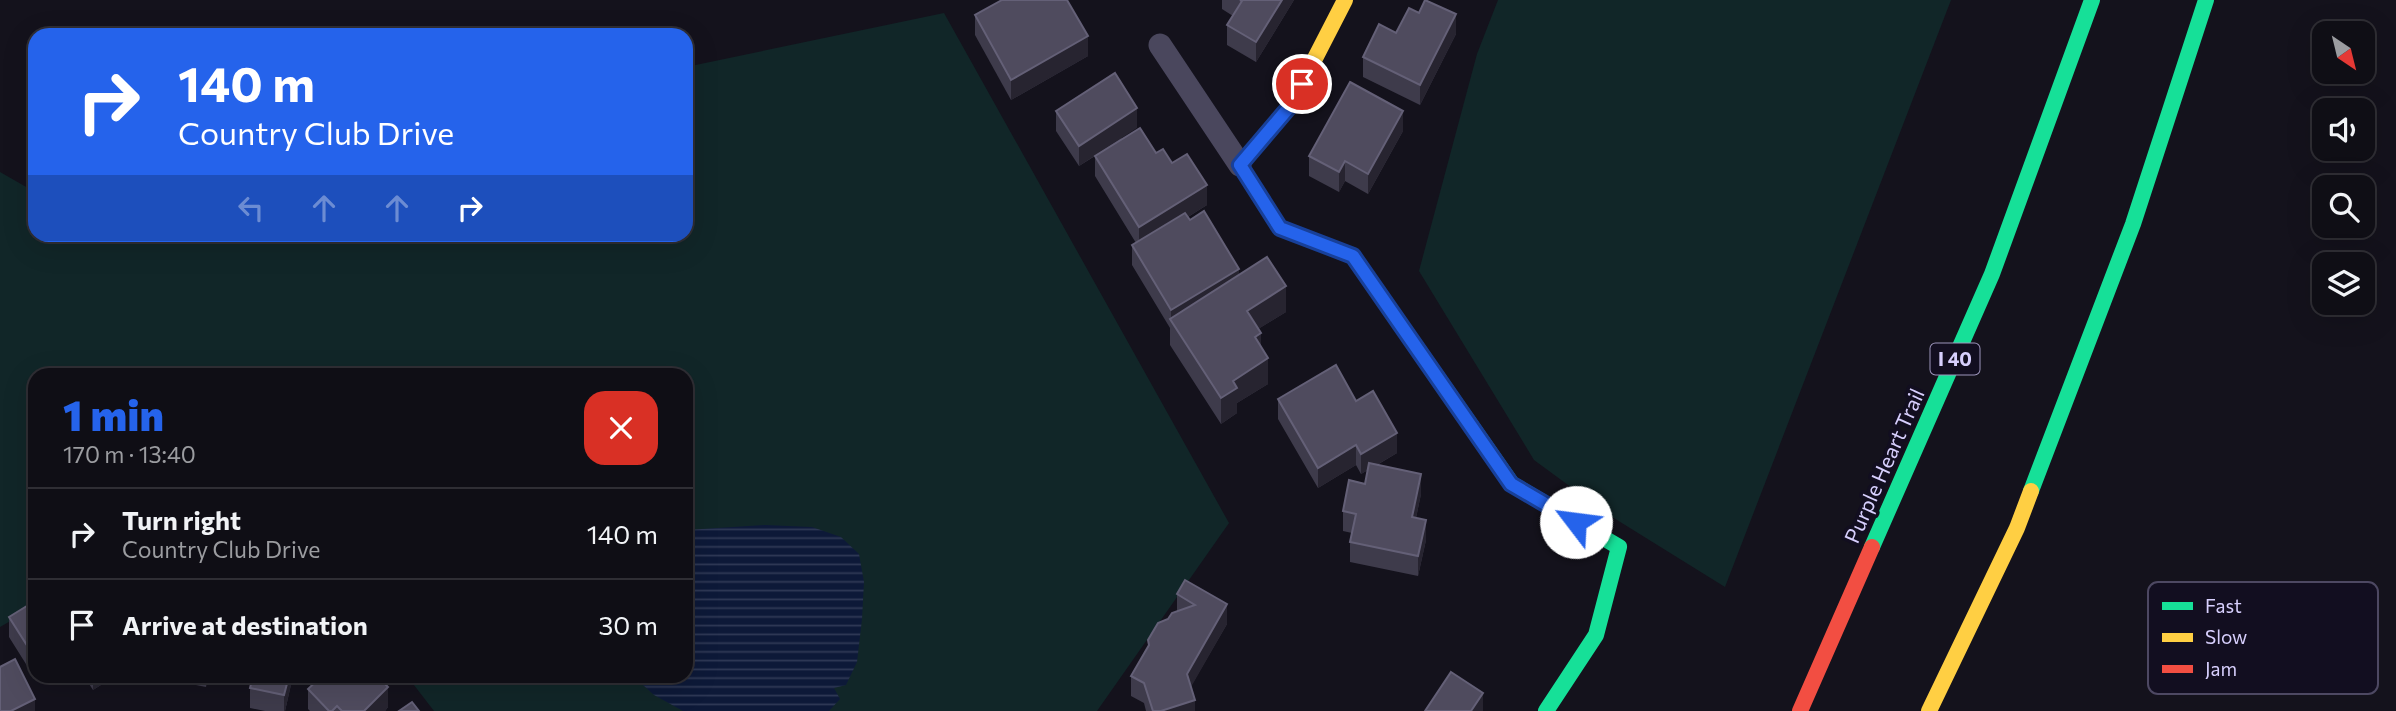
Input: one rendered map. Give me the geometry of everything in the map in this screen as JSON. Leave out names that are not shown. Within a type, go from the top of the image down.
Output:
[{"type":"main road","points":[[1345,0],[1291,105],[1240,165],[1280,228],[1353,256],[1511,484],[1619,547],[1596,635],[1546,711]]},
{"type":"main road","name":"Purple Heart Trail","points":[[1800,711],[1993,274],[2092,0]]},
{"type":"main road","points":[[1929,711],[2017,528],[2133,224],[2206,0]]},
{"type":"street","points":[[1160,45],[1240,165]]},
{"type":"green space","points":[[1498,0],[1951,0],[1725,587],[1609,515],[1534,460],[1419,271],[1477,54]]},
{"type":"green space","points":[[944,13],[1229,523],[1097,711],[434,711],[412,683],[693,683],[693,368],[28,368],[28,611],[0,627],[0,172],[28,188],[28,242],[693,242],[693,66]]},
{"type":"water","points":[[765,525],[812,527],[841,537],[859,554],[864,582],[857,662],[846,685],[834,688],[840,699],[829,711],[683,711],[654,695],[641,683],[693,683],[693,530]]},
{"type":"building","points":[[1002,0],[1067,0],[1088,36],[1011,80],[975,15]]},
{"type":"building","points":[[1240,0],[1282,0],[1256,42],[1227,25],[1242,1]]},
{"type":"building","points":[[1425,0],[1456,14],[1420,85],[1363,57],[1379,24],[1396,33],[1409,8],[1419,13]]},
{"type":"building","points":[[1115,73],[1137,108],[1079,146],[1056,111]]},
{"type":"building","points":[[1350,82],[1403,111],[1368,174],[1345,161],[1339,172],[1309,156]]},
{"type":"building","points":[[1140,128],[1156,153],[1163,149],[1172,163],[1187,154],[1207,185],[1139,227],[1095,156]]},
{"type":"building","points":[[1204,211],[1239,269],[1171,310],[1132,245],[1185,213],[1190,220]]},
{"type":"building","points":[[1267,257],[1286,286],[1247,311],[1261,333],[1255,337],[1268,358],[1233,381],[1237,388],[1221,398],[1170,319]]},
{"type":"building","points":[[1336,365],[1356,401],[1373,391],[1397,433],[1361,454],[1356,445],[1318,468],[1278,399]]},
{"type":"building","points":[[1369,463],[1421,474],[1412,517],[1426,520],[1418,556],[1350,542],[1356,514],[1343,511],[1349,480],[1365,484]]},
{"type":"building","points":[[1185,580],[1227,604],[1187,674],[1195,700],[1153,711],[1144,683],[1131,676],[1158,623],[1168,619],[1172,613],[1195,605],[1177,594]]},
{"type":"building","points":[[28,605],[28,647],[9,617]]},
{"type":"building","points":[[15,659],[35,699],[11,711],[0,711],[0,667]]},
{"type":"building","points":[[1451,672],[1483,693],[1471,711],[1425,711]]},
{"type":"building","points":[[251,683],[287,683],[284,695],[250,688]]},
{"type":"building","points":[[314,683],[384,683],[388,687],[364,711],[342,711],[337,706],[329,711],[308,689]]},
{"type":"building","points":[[412,702],[419,711],[399,711]]},
{"type":"traffic: fast","points":[[1872,547],[1992,274],[2092,0]]},
{"type":"traffic: fast","points":[[2031,491],[2133,224],[2206,0]]},
{"type":"traffic: fast","points":[[1301,236],[1353,256],[1512,484],[1619,547],[1596,635],[1546,711]]},
{"type":"traffic: slow","points":[[1301,236],[1280,228],[1240,165],[1291,105],[1345,0]]},
{"type":"traffic: slow","points":[[1929,711],[2017,528],[2031,491]]},
{"type":"traffic: jam","points":[[1800,711],[1872,547]]},
{"type":"route","points":[[1302,84],[1291,105],[1240,165],[1280,228],[1353,256],[1511,484],[1576,522]]}]
